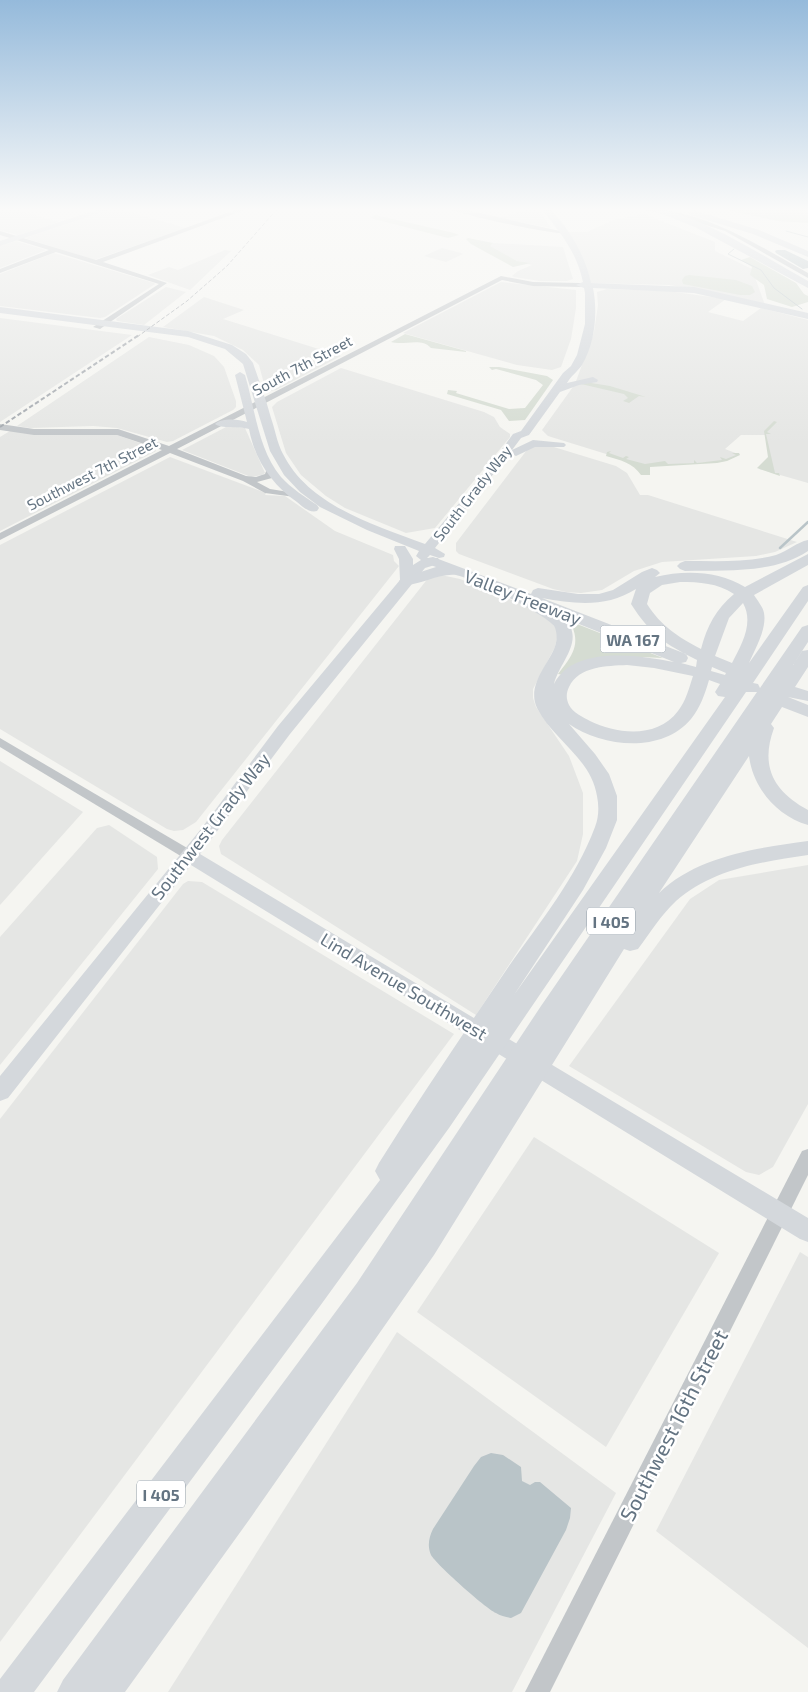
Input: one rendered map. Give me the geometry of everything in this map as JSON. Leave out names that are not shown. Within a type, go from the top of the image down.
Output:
[{"type":"highway","points":[[310,1296],[441,1085],[560,908],[605,826],[608,805],[606,791],[600,776],[593,764],[552,717],[544,701],[543,690],[545,681],[566,643],[567,635],[564,627],[552,614],[526,602],[524,593],[570,599],[595,599],[618,593],[641,578],[658,571],[682,566],[755,563],[793,554],[808,544]]},
{"type":"highway","name":"Valley Freeway","points":[[429,557],[462,573],[524,593],[677,657],[759,703],[808,712]]},
{"type":"highway","name":"Valley Freeway","points":[[429,557],[740,674],[788,679],[808,698]]},
{"type":"highway","points":[[759,703],[666,664],[622,660],[603,661],[579,668],[562,682],[558,695],[569,716],[585,727],[611,736],[642,737],[667,729],[680,721],[691,705],[698,682],[721,618],[738,599],[808,558]]},
{"type":"highway","points":[[407,581],[432,572],[462,573]]},
{"type":"highway","points":[[740,674],[682,644],[658,629],[639,607],[639,598],[643,591],[656,581],[686,576],[710,579],[734,587],[749,599],[756,610],[751,659]]},
{"type":"highway","name":"I 405","points":[[12,1692],[440,1120],[692,756],[751,659],[808,590]]},
{"type":"highway","points":[[788,679],[808,630]]},
{"type":"highway","points":[[788,679],[808,655]]},
{"type":"highway","points":[[104,1692],[244,1501],[424,1246],[664,868],[759,703],[808,662]]},
{"type":"highway","points":[[759,703],[758,752],[761,773],[776,796],[790,808],[808,818]]},
{"type":"highway","name":"I 405","points":[[75,1692],[367,1293],[513,1068],[759,703]]},
{"type":"highway","points":[[514,1105],[570,1029],[608,969],[669,896],[695,878],[724,864],[776,852],[808,848]]},
{"type":"main road","points":[[586,288],[602,287]]},
{"type":"main road","points":[[628,287],[694,290],[808,316]]},
{"type":"main road","name":"South Grady Way","points":[[429,557],[442,533],[517,436],[525,433],[567,375],[574,371],[577,365],[583,332],[586,288]]},
{"type":"main road","name":"WA 167","points":[[0,310],[182,339],[202,345],[224,355],[237,369],[255,401],[277,455],[290,475],[302,488],[329,507],[429,557]]},
{"type":"main road","name":"WA 167","points":[[0,315],[188,334],[223,344],[240,354],[248,363],[255,401],[252,427],[258,448],[270,471],[292,495],[342,526],[401,544]]},
{"type":"main road","name":"South Grady Way","points":[[567,375],[565,370],[583,332]]},
{"type":"main road","points":[[556,391],[574,382],[593,380],[580,373],[577,365]]},
{"type":"main road","points":[[516,453],[533,443],[560,445],[541,434],[535,420]]},
{"type":"main road","points":[[220,424],[237,422],[252,427]]},
{"type":"main road","name":"South Grady Way","points":[[429,557],[516,453],[527,438],[525,433]]},
{"type":"main road","points":[[407,581],[406,559],[401,544],[442,533]]},
{"type":"main road","name":"Southwest Grady Way","points":[[0,1092],[189,856],[284,730],[429,557]]},
{"type":"main road","points":[[207,833],[214,871]]},
{"type":"main road","name":"Lind Avenue Southwest","points":[[189,856],[808,1231]]},
{"type":"street","points":[[101,325],[158,287]]},
{"type":"street","name":"South 7th Street","points":[[171,450],[220,424],[255,401],[280,392],[484,287]]},
{"type":"street","points":[[572,287],[586,288]]},
{"type":"street","points":[[0,427],[34,432],[112,431],[171,450],[244,479],[268,491],[292,495]]},
{"type":"street","name":"Southwest 7th Street","points":[[0,537],[171,450]]},
{"type":"street","points":[[244,479],[252,481],[265,478],[269,476],[270,471]]},
{"type":"street","name":"Lind Avenue Southwest","points":[[0,742],[189,856]]},
{"type":"street","name":"Southwest 16th Street","points":[[537,1692],[808,1156]]},
{"type":"shaded area","points":[[0,287],[151,287],[105,317],[100,318],[0,306]]},
{"type":"shaded area","points":[[166,287],[186,292],[144,325],[117,321],[116,319]]},
{"type":"shaded area","points":[[181,287],[193,287],[190,290]]},
{"type":"shaded area","points":[[491,287],[548,287],[576,290],[576,308],[571,339],[561,367],[552,370],[517,365],[403,333]]},
{"type":"shaded area","points":[[681,287],[758,287],[765,305]]},
{"type":"shaded area","points":[[698,287],[752,287],[755,292],[750,295],[740,295]]},
{"type":"shaded area","points":[[764,287],[799,287],[808,296],[808,302],[792,307],[767,299]]},
{"type":"shaded area","points":[[607,289],[667,291],[726,299],[708,312],[743,321],[761,308],[808,320],[808,483],[759,469],[770,458],[765,435],[741,435],[725,449],[738,454],[732,458],[716,462],[645,466],[548,436],[542,430],[575,384],[594,332],[598,305],[597,292]]},
{"type":"shaded area","points":[[204,297],[244,310],[223,319],[341,356],[276,390],[266,391],[259,365],[243,350],[214,336],[163,327]]},
{"type":"shaded area","points":[[0,318],[132,335],[0,422]]},
{"type":"shaded area","points":[[405,334],[466,352],[431,348],[417,342],[391,342]]},
{"type":"shaded area","points":[[149,337],[189,345],[214,356],[224,367],[236,401],[236,407],[173,441],[167,442],[117,428],[93,426],[30,428],[17,426]]},
{"type":"shaded area","points":[[489,367],[499,367],[547,376],[553,380],[525,420],[509,421],[501,410],[447,394],[448,390],[457,391],[456,393],[509,409],[525,408],[543,385],[536,380],[496,369],[492,370]]},
{"type":"shaded area","points":[[341,368],[484,412],[494,417],[500,427],[510,434],[510,437],[435,528],[406,533],[345,508],[326,496],[301,475],[286,453],[272,407],[277,402]]},
{"type":"shaded area","points":[[585,382],[610,386],[646,397],[639,396],[629,403],[623,401],[628,398],[624,394],[581,384]]},
{"type":"shaded area","points":[[774,421],[777,422],[767,432],[771,434],[766,434],[775,473],[779,473],[780,476],[757,468],[768,457],[764,431]]},
{"type":"shaded area","points":[[228,426],[245,428],[265,473],[251,477],[182,450]]},
{"type":"shaded area","points":[[10,431],[117,435],[154,448],[156,451],[0,531],[0,437]]},
{"type":"shaded area","points":[[544,444],[616,466],[627,473],[640,495],[648,495],[797,542],[775,552],[756,556],[662,562],[634,571],[602,590],[581,593],[553,589],[459,554],[456,551],[456,543],[530,446]]},
{"type":"shaded area","points":[[611,451],[609,453],[623,458],[626,456],[629,457],[626,459],[645,464],[665,461],[668,464],[694,463],[694,460],[697,463],[722,460],[720,457],[726,459],[736,455],[732,453],[739,453],[740,455],[717,463],[650,467],[650,475],[641,475],[630,465],[606,456],[607,452]]},
{"type":"shaded area","points":[[170,457],[266,493],[265,495],[285,496],[335,531],[393,555],[394,561],[399,566],[196,822],[183,830],[174,831],[167,829],[0,729],[0,545]]},
{"type":"shaded area","points":[[441,575],[460,579],[539,611],[551,621],[558,633],[555,647],[533,689],[533,698],[536,707],[569,756],[583,793],[583,834],[577,861],[476,1015],[221,854],[219,846],[429,577]]},
{"type":"shaded area","points":[[570,622],[663,658],[641,657],[564,675],[558,674],[574,650],[574,630]]},
{"type":"shaded area","points":[[0,761],[83,812],[0,905]]},
{"type":"shaded area","points":[[109,825],[157,857],[158,869],[0,1065],[0,937],[97,828]]},
{"type":"shaded area","points":[[808,865],[808,1104],[773,1167],[759,1175],[746,1172],[569,1066],[690,899],[719,880]]},
{"type":"shaded area","points":[[188,881],[202,882],[454,1034],[0,1642],[0,1119],[183,884]]},
{"type":"shaded area","points":[[534,1137],[719,1253],[606,1447],[417,1312]]},
{"type":"shaded area","points":[[800,1252],[808,1257],[808,1648],[656,1531]]},
{"type":"shaded area","points":[[397,1332],[616,1493],[512,1692],[168,1692]]},
{"type":"shaded area","points":[[491,1453],[503,1455],[521,1467],[522,1481],[530,1485],[540,1482],[571,1508],[566,1530],[521,1613],[511,1618],[498,1614],[472,1595],[435,1560],[429,1548],[433,1529],[474,1466],[481,1457]]},
{"type":"waterway","points":[[773,287],[802,309]]},
{"type":"waterway","points":[[780,548],[808,522]]},
{"type":"railway","points":[[137,337],[187,301],[203,287]]},
{"type":"railway","points":[[0,427],[139,335]]}]
